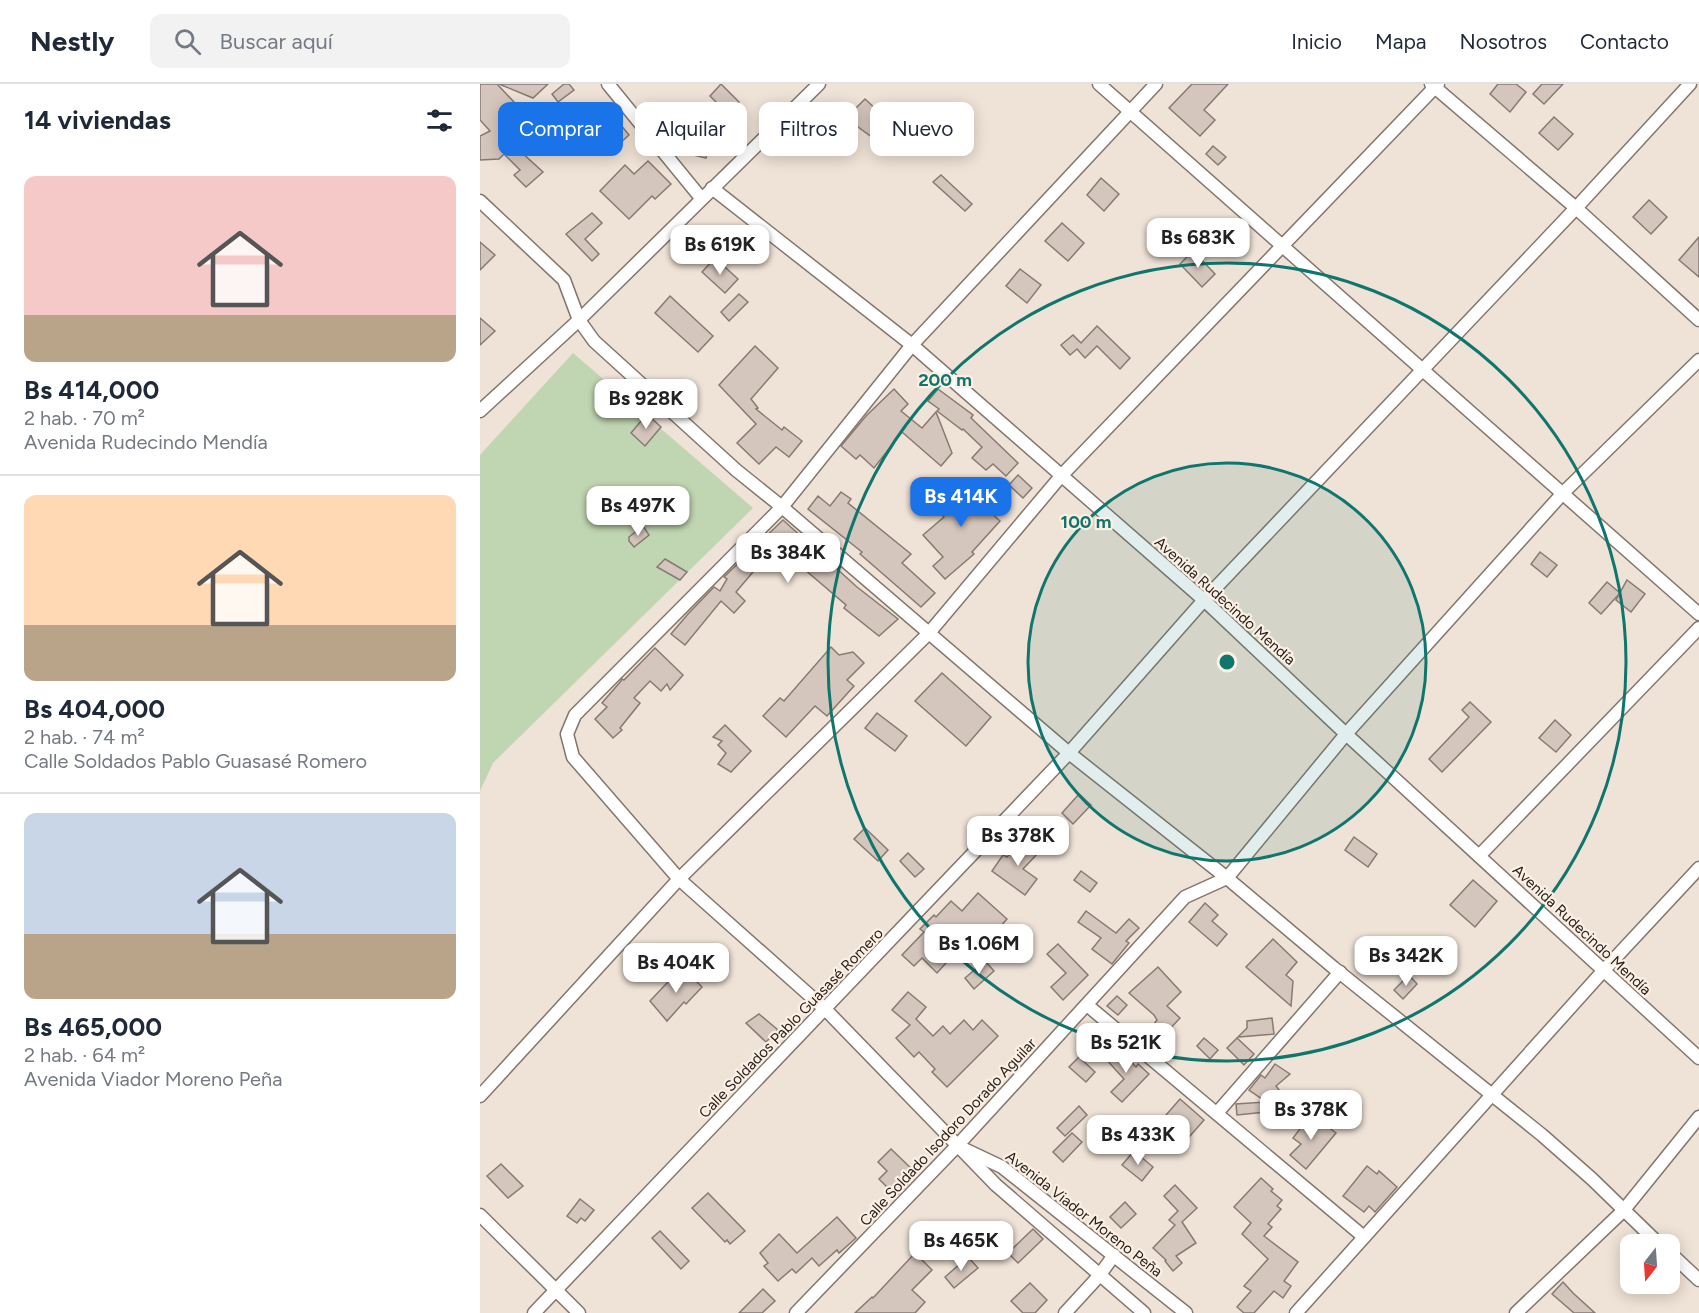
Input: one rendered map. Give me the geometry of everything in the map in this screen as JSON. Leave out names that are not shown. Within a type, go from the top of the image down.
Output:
[{"type":"street","points":[[608,84],[701,198]]},
{"type":"street","points":[[480,411],[579,320],[819,84]]},
{"type":"street","points":[[1099,84],[1129,113],[1699,614]]},
{"type":"street","points":[[957,1146],[825,1009],[679,879],[573,757],[567,734],[575,715],[782,507],[912,345],[1156,84]]},
{"type":"street","name":"Calle Soldados Pablo Guasasé Romero","points":[[534,1313],[1069,753],[1204,600],[1576,208],[1690,84]]},
{"type":"street","points":[[480,1096],[679,879],[930,633],[1061,476],[1282,248],[1434,85],[1576,208],[1699,320]]},
{"type":"street","name":"Avenida Rudecindo Mendía","points":[[712,188],[912,345],[1204,600],[1346,734],[1699,1058]]},
{"type":"street","points":[[480,201],[564,280],[579,320],[594,341],[736,470],[1069,753],[1227,878],[1492,1095],[1592,1179],[1648,1234]]},
{"type":"street","points":[[1227,878],[1346,734],[1563,493],[1699,360]]},
{"type":"street","points":[[1479,856],[1699,628]]},
{"type":"street","points":[[1296,1313],[1604,970],[1699,868]]},
{"type":"street","name":"Calle Soldado Isodoro Dorado Aguilar","points":[[796,1313],[957,1146],[1185,897],[1227,878]]},
{"type":"street","points":[[1217,1113],[1340,972]]},
{"type":"street","points":[[1087,1005],[1364,1237]]},
{"type":"street","points":[[1516,1313],[1623,1210],[1699,1117]]},
{"type":"street","name":"Avenida Viador Moreno Peña","points":[[957,1146],[1002,1167],[1186,1313]]},
{"type":"street","name":"Avenida Viador Moreno Peña","points":[[957,1146],[996,1185],[1144,1313]]},
{"type":"street","points":[[480,1215],[579,1313]]},
{"type":"street","points":[[1065,1313],[1099,1276],[1114,1255]]},
{"type":"street","points":[[1680,1263],[1699,1281]]},
{"type":"green space","points":[[573,353],[753,508],[493,763],[480,791],[480,455]]},
{"type":"building","points":[[480,84],[497,84],[514,102],[498,102],[498,156],[502,156],[499,159],[480,160],[480,136],[490,131],[480,120]]},
{"type":"building","points":[[499,84],[548,84],[533,98]]},
{"type":"building","points":[[564,84],[569,84],[574,90],[558,102],[552,94]]},
{"type":"building","points":[[721,84],[739,102],[716,102],[710,96]]},
{"type":"building","points":[[1192,84],[1228,84],[1204,110],[1215,120],[1200,136],[1169,108]]},
{"type":"building","points":[[1498,84],[1516,84],[1526,92],[1510,112],[1490,94]]},
{"type":"building","points":[[1542,84],[1563,84],[1544,104],[1533,94]]},
{"type":"building","points":[[865,99],[870,104],[870,136],[858,127],[858,106]]},
{"type":"building","points":[[1554,117],[1573,134],[1558,150],[1539,133]]},
{"type":"building","points":[[623,128],[629,135],[623,140]]},
{"type":"building","points":[[1213,146],[1226,157],[1218,165],[1206,154]]},
{"type":"building","points":[[506,156],[526,156],[543,172],[526,187],[514,175],[520,170]]},
{"type":"building","points":[[648,161],[671,184],[655,199],[652,196],[629,219],[600,191],[625,165],[634,174]]},
{"type":"building","points":[[941,175],[972,204],[965,211],[933,182]]},
{"type":"building","points":[[1101,178],[1119,194],[1104,211],[1087,195]]},
{"type":"building","points":[[1649,200],[1667,217],[1651,234],[1633,217]]},
{"type":"building","points":[[592,213],[602,223],[585,239],[599,254],[592,261],[566,234]]},
{"type":"building","points":[[1062,223],[1084,243],[1068,261],[1045,241]]},
{"type":"building","points":[[1699,237],[1699,277],[1679,260]]},
{"type":"building","points":[[480,242],[495,255],[480,270]]},
{"type":"building","points":[[1193,251],[1215,274],[1202,287],[1180,264]]},
{"type":"building","points":[[715,258],[738,279],[725,293],[702,272]]},
{"type":"building","points":[[1020,269],[1041,285],[1027,303],[1006,286]]},
{"type":"building","points":[[739,294],[748,302],[729,321],[721,312]]},
{"type":"building","points":[[670,296],[713,336],[698,352],[655,313]]},
{"type":"building","points":[[480,318],[495,331],[480,345]]},
{"type":"building","points":[[1097,326],[1130,358],[1120,369],[1097,346],[1085,358],[1077,349],[1070,355],[1061,345],[1073,335],[1081,343]]},
{"type":"building","points":[[755,346],[778,368],[751,399],[758,408],[756,409],[782,430],[784,427],[802,441],[789,457],[776,447],[759,464],[737,443],[756,424],[719,385]]},
{"type":"building","points":[[894,389],[908,404],[901,411],[922,428],[936,412],[952,453],[941,466],[902,432],[874,468],[860,455],[856,459],[841,446],[866,416]]},
{"type":"building","points":[[938,389],[973,415],[971,418],[1018,463],[1006,476],[993,464],[986,470],[972,458],[982,447],[928,401]]},
{"type":"building","points":[[647,414],[661,427],[645,446],[631,433]]},
{"type":"building","points":[[1018,475],[1032,488],[1023,498],[1009,485]]},
{"type":"building","points":[[978,486],[999,502],[988,510],[1000,521],[972,552],[974,554],[945,579],[933,566],[943,557],[923,535],[944,517],[937,511],[957,488],[969,498]]},
{"type":"building","points":[[841,492],[851,499],[848,503],[911,554],[902,563],[935,593],[921,607],[860,554],[862,552],[808,509],[818,496],[830,506]]},
{"type":"building","points":[[783,520],[857,587],[898,619],[879,636],[844,608],[846,605],[776,545],[736,592],[745,601],[734,613],[721,601],[685,645],[671,634],[714,587],[720,591],[727,579],[724,577]]},
{"type":"building","points":[[643,526],[649,535],[634,547],[629,537]]},
{"type":"building","points":[[1540,552],[1557,565],[1547,577],[1531,564]]},
{"type":"building","points":[[665,559],[687,572],[680,580],[657,567]]},
{"type":"building","points":[[1627,580],[1645,594],[1631,612],[1616,600]]},
{"type":"building","points":[[1607,582],[1620,593],[1601,614],[1589,603]]},
{"type":"building","points":[[831,647],[839,655],[853,652],[864,663],[847,680],[854,686],[827,716],[815,706],[786,737],[763,716],[780,698],[784,701]]},
{"type":"building","points":[[655,648],[683,675],[670,690],[667,684],[661,691],[650,681],[634,698],[640,703],[620,728],[622,730],[613,738],[595,719],[607,707],[602,703],[622,679],[624,680]]},
{"type":"building","points":[[942,673],[991,717],[966,746],[915,701]]},
{"type":"building","points":[[1470,702],[1491,722],[1442,772],[1429,759],[1469,717],[1462,710]]},
{"type":"building","points":[[877,713],[907,736],[895,751],[865,728]]},
{"type":"building","points":[[1555,720],[1571,735],[1556,752],[1539,738]]},
{"type":"building","points":[[725,725],[751,751],[731,772],[718,764],[726,753],[718,745],[722,741],[713,737]]},
{"type":"building","points":[[1079,794],[1091,805],[1073,824],[1062,813]]},
{"type":"building","points":[[865,828],[888,850],[878,861],[854,839]]},
{"type":"building","points":[[1354,837],[1377,854],[1368,867],[1345,850]]},
{"type":"building","points":[[1023,839],[1039,852],[1023,869],[1037,879],[1025,895],[992,871],[1003,855],[1007,857]]},
{"type":"building","points":[[908,853],[924,869],[915,877],[900,861]]},
{"type":"building","points":[[1081,871],[1097,883],[1090,892],[1074,880]]},
{"type":"building","points":[[1473,880],[1497,901],[1475,927],[1450,905]]},
{"type":"building","points":[[978,893],[1007,919],[997,930],[992,927],[977,944],[962,931],[938,955],[946,963],[937,973],[922,958],[914,966],[902,955],[924,932],[920,929],[934,915],[936,917],[951,901],[962,911]]},
{"type":"building","points":[[1205,903],[1218,915],[1212,921],[1227,934],[1217,946],[1189,922]]},
{"type":"building","points":[[1086,911],[1116,933],[1129,919],[1139,928],[1126,941],[1129,943],[1112,964],[1092,949],[1101,938],[1078,922]]},
{"type":"building","points":[[1273,939],[1297,962],[1286,975],[1293,981],[1291,1006],[1246,967]]},
{"type":"building","points":[[1058,944],[1088,975],[1063,1000],[1051,987],[1066,973],[1047,954]]},
{"type":"building","points":[[985,961],[994,971],[974,989],[965,978]]},
{"type":"building","points":[[682,967],[702,987],[667,1021],[650,1001]]},
{"type":"building","points":[[1158,967],[1181,992],[1167,1006],[1180,1018],[1165,1034],[1154,1024],[1157,1020],[1154,1015],[1129,993]]},
{"type":"building","points":[[1409,975],[1417,984],[1403,999],[1394,990]]},
{"type":"building","points":[[908,992],[926,1007],[916,1019],[933,1036],[943,1026],[950,1034],[964,1020],[973,1030],[982,1020],[998,1036],[947,1087],[932,1072],[935,1069],[919,1052],[914,1057],[896,1038],[910,1025],[892,1010]]},
{"type":"building","points":[[1117,996],[1127,1005],[1118,1015],[1107,1006]]},
{"type":"building","points":[[759,1014],[778,1030],[766,1042],[746,1023]]},
{"type":"building","points":[[1272,1018],[1274,1034],[1238,1037],[1247,1028],[1247,1021]]},
{"type":"building","points":[[1204,1038],[1218,1050],[1210,1059],[1197,1046]]},
{"type":"building","points":[[1237,1038],[1254,1054],[1244,1065],[1227,1048]]},
{"type":"building","points":[[1118,1047],[1136,1067],[1138,1064],[1149,1074],[1122,1102],[1111,1092],[1124,1079],[1105,1058]]},
{"type":"building","points":[[1079,1057],[1095,1072],[1086,1082],[1069,1067]]},
{"type":"building","points":[[1275,1064],[1290,1074],[1276,1086],[1280,1091],[1266,1112],[1237,1115],[1236,1104],[1266,1102],[1249,1090],[1261,1075],[1265,1078]]},
{"type":"building","points":[[1180,1099],[1204,1120],[1176,1152],[1152,1131]]},
{"type":"building","points":[[1079,1106],[1087,1115],[1065,1136],[1057,1128]]},
{"type":"building","points":[[1311,1114],[1336,1133],[1306,1169],[1290,1155],[1301,1144],[1293,1138]]},
{"type":"building","points":[[1072,1133],[1082,1142],[1063,1162],[1053,1152]]},
{"type":"building","points":[[891,1149],[917,1174],[896,1196],[879,1179],[887,1171],[878,1162]]},
{"type":"building","points":[[1134,1151],[1153,1167],[1142,1181],[1122,1165]]},
{"type":"building","points":[[501,1164],[523,1186],[508,1198],[487,1176]]},
{"type":"building","points":[[1367,1166],[1377,1174],[1379,1171],[1397,1187],[1375,1212],[1369,1206],[1364,1212],[1343,1196]]},
{"type":"building","points":[[1261,1178],[1282,1200],[1277,1206],[1281,1209],[1268,1224],[1272,1227],[1264,1236],[1298,1262],[1284,1281],[1291,1286],[1283,1298],[1274,1291],[1254,1313],[1244,1313],[1237,1307],[1251,1291],[1244,1286],[1268,1259],[1242,1234],[1251,1223],[1234,1207]]},
{"type":"building","points":[[1175,1185],[1197,1208],[1182,1222],[1196,1243],[1176,1256],[1182,1263],[1173,1271],[1166,1260],[1153,1248],[1175,1225],[1169,1220],[1178,1211],[1164,1196]]},
{"type":"building","points":[[708,1193],[745,1231],[730,1244],[727,1240],[725,1242],[692,1208]]},
{"type":"building","points":[[580,1199],[594,1210],[585,1221],[581,1218],[577,1223],[567,1216]]},
{"type":"building","points":[[1125,1202],[1136,1214],[1121,1228],[1110,1217]]},
{"type":"building","points":[[837,1217],[856,1238],[839,1253],[837,1250],[819,1266],[812,1258],[796,1273],[792,1269],[778,1281],[764,1266],[768,1263],[760,1253],[779,1234],[797,1253]]},
{"type":"building","points":[[1033,1229],[1043,1239],[1018,1263],[1008,1253]]},
{"type":"building","points":[[660,1231],[689,1261],[681,1269],[652,1238]]},
{"type":"building","points":[[915,1253],[932,1270],[912,1290],[925,1302],[915,1313],[855,1313],[873,1298]]},
{"type":"building","points":[[968,1257],[978,1268],[954,1288],[945,1277]]},
{"type":"building","points":[[1563,1282],[1595,1313],[1574,1313],[1552,1294]]},
{"type":"building","points":[[1030,1283],[1047,1300],[1035,1313],[1023,1313],[1011,1301]]},
{"type":"building","points":[[763,1289],[775,1301],[762,1313],[739,1313]]}]
